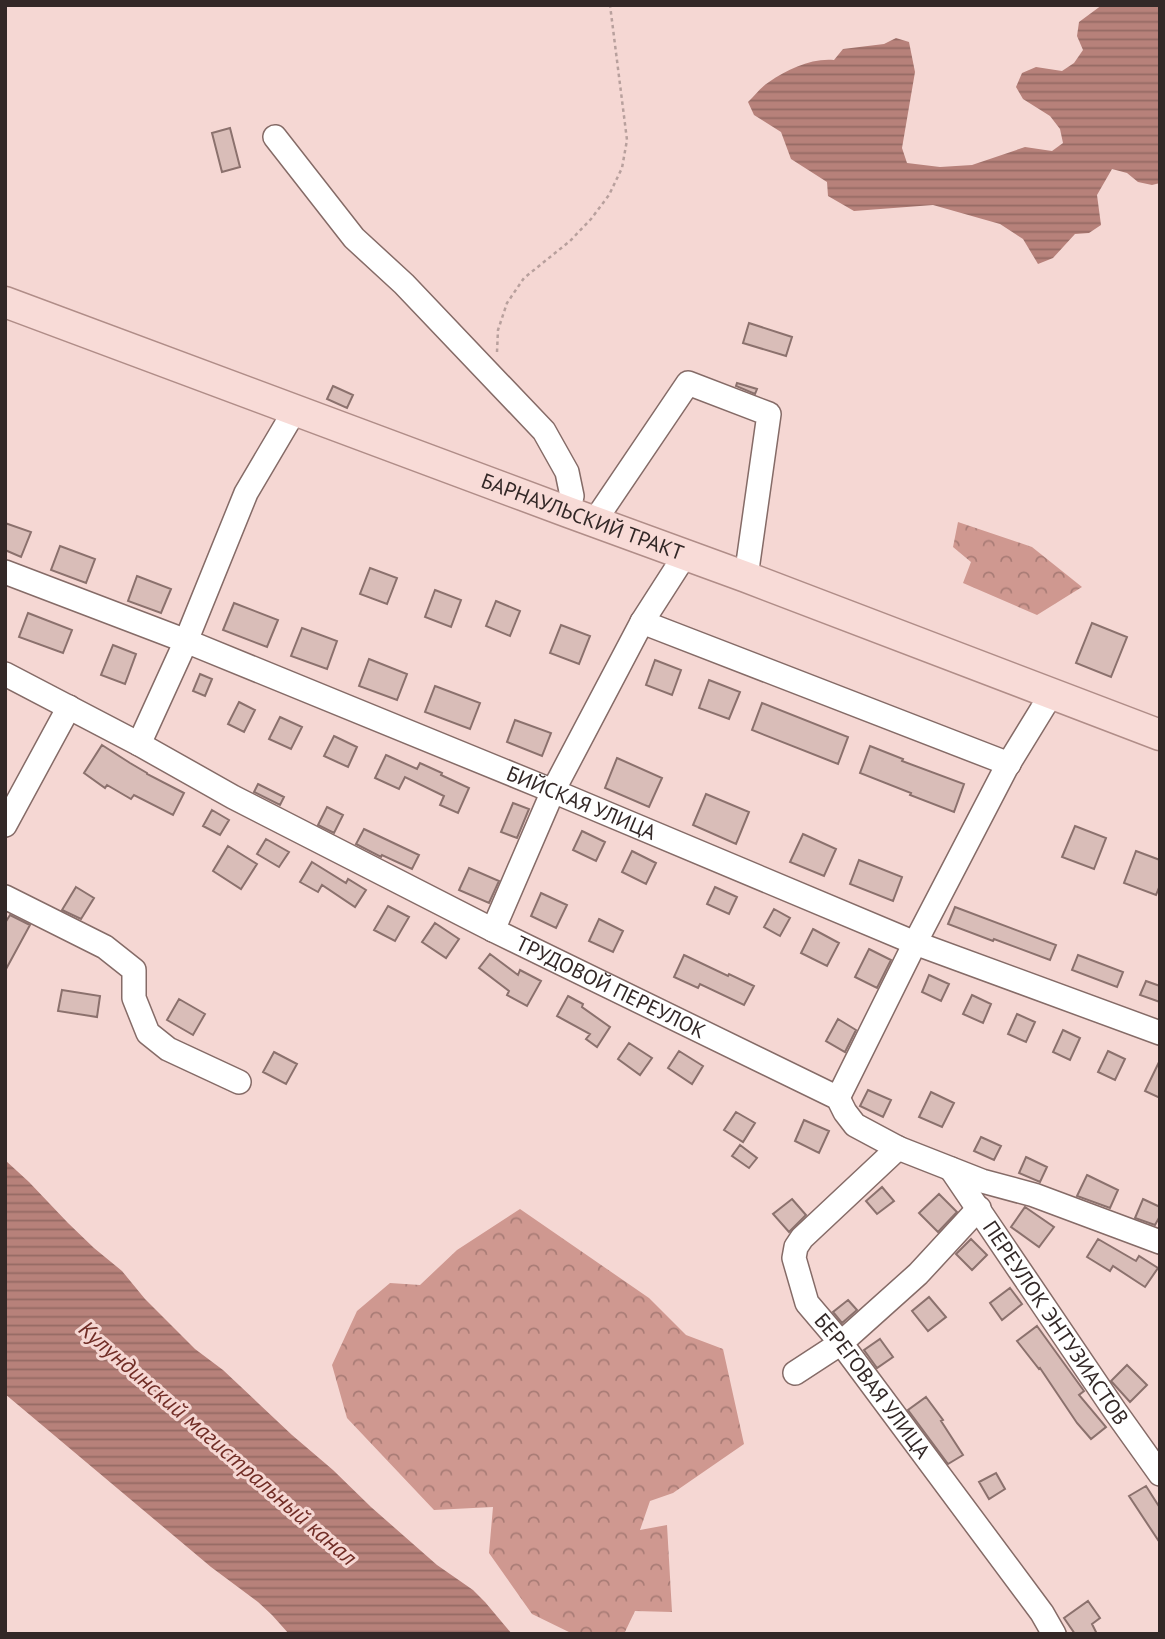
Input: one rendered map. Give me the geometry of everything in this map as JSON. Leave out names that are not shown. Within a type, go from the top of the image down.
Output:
[{"type":"main road","name":"БАРНАУЛЬСКИЙ ТРАКТ","points":[[5,302],[1160,734]]},
{"type":"street","points":[[275,137],[354,238],[404,284],[544,431],[567,472],[572,496],[581,517],[688,383],[769,414],[746,577]]},
{"type":"street","points":[[139,744],[186,641],[246,493],[295,410]]},
{"type":"street","points":[[492,930],[552,791],[642,622],[685,555]]},
{"type":"street","name":"БИЙСКАЯ УЛИЦА","points":[[5,572],[186,641],[915,943],[1160,1033]]},
{"type":"street","points":[[642,622],[1009,764]]},
{"type":"street","name":"ТРУДОВОЙ ПЕРЕУЛОК","points":[[5,674],[233,797],[492,930],[838,1098],[855,1125],[898,1148],[982,1181],[1034,1195],[1160,1242]]},
{"type":"street","points":[[838,1098],[1009,764],[1052,693]]},
{"type":"street","points":[[5,825],[69,707]]},
{"type":"street","points":[[5,897],[105,947],[134,970],[134,998],[148,1033],[169,1049],[239,1082]]},
{"type":"street","name":"БЕРЕГОВАЯ УЛИЦА","points":[[898,1148],[802,1238],[796,1247],[794,1258],[807,1303],[841,1343],[1042,1613],[1054,1634]]},
{"type":"street","name":"ПЕРЕУЛОК ЭНТУЗИАСТОВ","points":[[951,1169],[1160,1475]]},
{"type":"street","points":[[795,1373],[841,1343],[918,1274],[979,1208]]},
{"type":"path","points":[[502,386],[497,359],[498,330],[508,303],[524,278],[570,241],[591,219],[609,195],[622,168],[627,140],[610,5]]},
{"type":"green space","points":[[958,522],[1032,547],[1082,587],[1037,615],[963,583],[971,562],[953,547]]},
{"type":"green space","points":[[520,1209],[649,1298],[686,1335],[723,1349],[744,1444],[673,1493],[650,1501],[640,1530],[667,1525],[672,1612],[635,1611],[624,1634],[573,1634],[532,1614],[489,1553],[493,1507],[434,1510],[347,1418],[332,1365],[357,1311],[390,1283],[420,1285],[457,1250]]},
{"type":"water","points":[[1102,5],[1160,5],[1160,183],[1152,185],[1138,182],[1127,173],[1112,169],[1097,195],[1101,225],[1089,233],[1075,234],[1053,258],[1038,264],[1023,239],[1000,224],[933,205],[854,211],[828,196],[827,182],[791,159],[781,132],[754,115],[748,102],[766,84],[792,69],[817,61],[834,60],[843,49],[884,44],[896,38],[909,42],[915,72],[902,148],[907,163],[940,167],[972,165],[1025,147],[1052,151],[1063,143],[1060,129],[1050,116],[1023,99],[1016,87],[1022,73],[1036,67],[1062,71],[1074,63],[1083,50],[1077,36],[1079,22]]},
{"type":"water","name":"Кулундинский магистральный канал","points":[[5,1160],[94,1248],[122,1271],[145,1299],[195,1349],[223,1370],[437,1565],[473,1590],[512,1634],[289,1634],[258,1602],[211,1567],[5,1394]]},
{"type":"building","points":[[230,128],[240,167],[222,172],[212,133]]},
{"type":"building","points":[[749,323],[792,337],[786,356],[743,343]]},
{"type":"building","points":[[737,383],[757,389],[755,394],[736,386]]},
{"type":"building","points":[[333,386],[353,395],[347,408],[327,399]]},
{"type":"building","points":[[5,523],[31,532],[21,557],[5,550]]},
{"type":"building","points":[[60,546],[95,559],[86,583],[51,570]]},
{"type":"building","points":[[370,568],[397,578],[387,604],[360,594]]},
{"type":"building","points":[[137,576],[171,589],[161,613],[128,601]]},
{"type":"building","points":[[435,590],[461,600],[451,627],[425,617]]},
{"type":"building","points":[[496,601],[520,611],[510,636],[486,626]]},
{"type":"building","points":[[234,603],[278,620],[267,647],[223,630]]},
{"type":"building","points":[[28,613],[72,630],[63,653],[19,637]]},
{"type":"building","points":[[1092,623],[1127,637],[1111,677],[1076,663]]},
{"type":"building","points":[[561,625],[590,636],[579,664],[550,653]]},
{"type":"building","points":[[302,628],[337,641],[327,669],[291,656]]},
{"type":"building","points":[[113,645],[136,654],[125,684],[101,675]]},
{"type":"building","points":[[369,659],[407,674],[397,700],[359,686]]},
{"type":"building","points":[[655,660],[681,670],[672,695],[646,685]]},
{"type":"building","points":[[200,674],[212,679],[205,696],[193,691]]},
{"type":"building","points":[[709,680],[740,692],[729,719],[699,708]]},
{"type":"building","points":[[435,686],[480,703],[470,729],[425,712]]},
{"type":"building","points":[[239,702],[255,710],[244,732],[228,724]]},
{"type":"building","points":[[762,703],[848,737],[838,764],[752,730]]},
{"type":"building","points":[[280,717],[302,727],[291,749],[269,739]]},
{"type":"building","points":[[515,720],[551,733],[542,756],[507,742]]},
{"type":"building","points":[[334,736],[357,747],[348,767],[324,756]]},
{"type":"building","points":[[102,745],[147,774],[184,793],[173,815],[134,795],[131,799],[107,785],[105,788],[84,773]]},
{"type":"building","points":[[870,746],[964,784],[954,812],[860,773]]},
{"type":"building","points":[[386,755],[417,769],[420,763],[469,788],[458,813],[440,805],[444,796],[405,777],[399,789],[375,778]]},
{"type":"building","points":[[617,758],[662,778],[649,807],[605,788]]},
{"type":"building","points":[[258,784],[284,797],[280,805],[254,792]]},
{"type":"building","points":[[706,794],[749,812],[736,844],[693,825]]},
{"type":"building","points":[[513,803],[529,809],[517,838],[501,832]]},
{"type":"building","points":[[327,807],[343,815],[334,833],[318,825]]},
{"type":"building","points":[[212,810],[229,820],[220,835],[203,826]]},
{"type":"building","points":[[1075,826],[1106,838],[1094,869],[1062,857]]},
{"type":"building","points":[[364,829],[419,855],[412,869],[356,844]]},
{"type":"building","points":[[582,831],[605,842],[596,861],[573,850]]},
{"type":"building","points":[[803,834],[836,849],[824,876],[790,862]]},
{"type":"building","points":[[266,839],[289,852],[279,867],[257,854]]},
{"type":"building","points":[[228,846],[257,864],[241,889],[213,871]]},
{"type":"building","points":[[632,851],[656,863],[646,884],[622,872]]},
{"type":"building","points":[[1136,851],[1160,860],[1160,885],[1156,895],[1124,883]]},
{"type":"building","points":[[859,860],[902,877],[893,901],[850,884]]},
{"type":"building","points":[[312,862],[346,883],[348,879],[366,890],[355,907],[322,885],[318,892],[300,882]]},
{"type":"building","points":[[469,868],[499,881],[489,903],[459,890]]},
{"type":"building","points":[[76,887],[94,898],[81,919],[62,910]]},
{"type":"building","points":[[715,887],[737,897],[729,914],[707,904]]},
{"type":"building","points":[[541,893],[567,905],[556,928],[531,916]]},
{"type":"building","points":[[388,906],[409,917],[395,941],[374,930]]},
{"type":"building","points":[[955,907],[1056,945],[1050,960],[948,924]]},
{"type":"building","points":[[774,909],[790,918],[780,936],[764,927]]},
{"type":"building","points":[[10,915],[30,925],[5,971],[5,923]]},
{"type":"building","points":[[599,919],[623,931],[613,952],[589,941]]},
{"type":"building","points":[[435,923],[459,939],[446,958],[422,942]]},
{"type":"building","points":[[813,929],[839,943],[827,966],[801,953]]},
{"type":"building","points":[[869,949],[891,960],[877,988],[855,977]]},
{"type":"building","points":[[490,954],[518,975],[520,970],[541,981],[527,1006],[507,995],[509,991],[479,968]]},
{"type":"building","points":[[684,955],[754,986],[744,1005],[700,984],[698,988],[674,977]]},
{"type":"building","points":[[1078,955],[1123,972],[1117,987],[1072,970]]},
{"type":"building","points":[[929,975],[949,984],[941,1001],[922,992]]},
{"type":"building","points":[[1146,981],[1160,986],[1160,1002],[1140,995]]},
{"type":"building","points":[[62,990],[100,996],[97,1017],[58,1011]]},
{"type":"building","points":[[972,995],[991,1004],[983,1023],[963,1014]]},
{"type":"building","points":[[568,996],[583,1004],[582,1007],[610,1027],[597,1047],[586,1039],[590,1034],[557,1016]]},
{"type":"building","points":[[179,999],[205,1014],[193,1035],[167,1020]]},
{"type":"building","points":[[1017,1014],[1035,1022],[1026,1042],[1008,1034]]},
{"type":"building","points":[[838,1019],[856,1030],[845,1052],[826,1041]]},
{"type":"building","points":[[1063,1030],[1080,1038],[1070,1060],[1053,1052]]},
{"type":"building","points":[[629,1043],[652,1058],[640,1075],[618,1059]]},
{"type":"building","points":[[679,1051],[703,1066],[692,1084],[668,1068]]},
{"type":"building","points":[[1108,1051],[1125,1059],[1115,1080],[1098,1072]]},
{"type":"building","points":[[274,1052],[297,1064],[286,1084],[263,1072]]},
{"type":"building","points":[[1160,1060],[1160,1098],[1145,1091]]},
{"type":"building","points":[[868,1090],[891,1100],[883,1117],[860,1106]]},
{"type":"building","points":[[931,1092],[954,1103],[942,1127],[919,1117]]},
{"type":"building","points":[[736,1112],[755,1123],[743,1142],[724,1130]]},
{"type":"building","points":[[804,1120],[829,1131],[819,1153],[795,1141]]},
{"type":"building","points":[[981,1137],[1001,1146],[994,1160],[974,1151]]},
{"type":"building","points":[[740,1145],[757,1158],[749,1168],[732,1156]]},
{"type":"building","points":[[1026,1157],[1047,1167],[1040,1182],[1019,1173]]},
{"type":"building","points":[[1087,1175],[1118,1190],[1110,1208],[1077,1196]]},
{"type":"building","points":[[882,1187],[894,1201],[877,1214],[866,1201]]},
{"type":"building","points":[[939,1194],[957,1212],[938,1232],[919,1213]]},
{"type":"building","points":[[792,1199],[806,1215],[789,1232],[773,1214]]},
{"type":"building","points":[[1143,1199],[1160,1207],[1160,1216],[1155,1225],[1135,1218]]},
{"type":"building","points":[[1025,1207],[1054,1227],[1039,1247],[1011,1227]]},
{"type":"building","points":[[971,1239],[987,1255],[972,1270],[956,1254]]},
{"type":"building","points":[[1098,1239],[1136,1261],[1139,1256],[1158,1268],[1145,1287],[1113,1266],[1110,1271],[1087,1257]]},
{"type":"building","points":[[1010,1288],[1022,1304],[1002,1320],[990,1303]]},
{"type":"building","points":[[929,1297],[946,1317],[928,1331],[912,1311]]},
{"type":"building","points":[[848,1300],[857,1310],[842,1323],[833,1312]]},
{"type":"building","points":[[1037,1326],[1084,1391],[1079,1395],[1106,1427],[1091,1439],[1017,1341]]},
{"type":"building","points":[[880,1339],[893,1357],[877,1368],[864,1350]]},
{"type":"building","points":[[1127,1365],[1147,1385],[1130,1402],[1111,1381]]},
{"type":"building","points":[[926,1397],[963,1455],[948,1464],[908,1410]]},
{"type":"building","points":[[996,1473],[1005,1489],[989,1499],[979,1482]]},
{"type":"building","points":[[1146,1486],[1160,1508],[1160,1543],[1129,1496]]},
{"type":"building","points":[[1088,1601],[1100,1618],[1092,1624],[1097,1634],[1075,1634],[1064,1618]]}]
